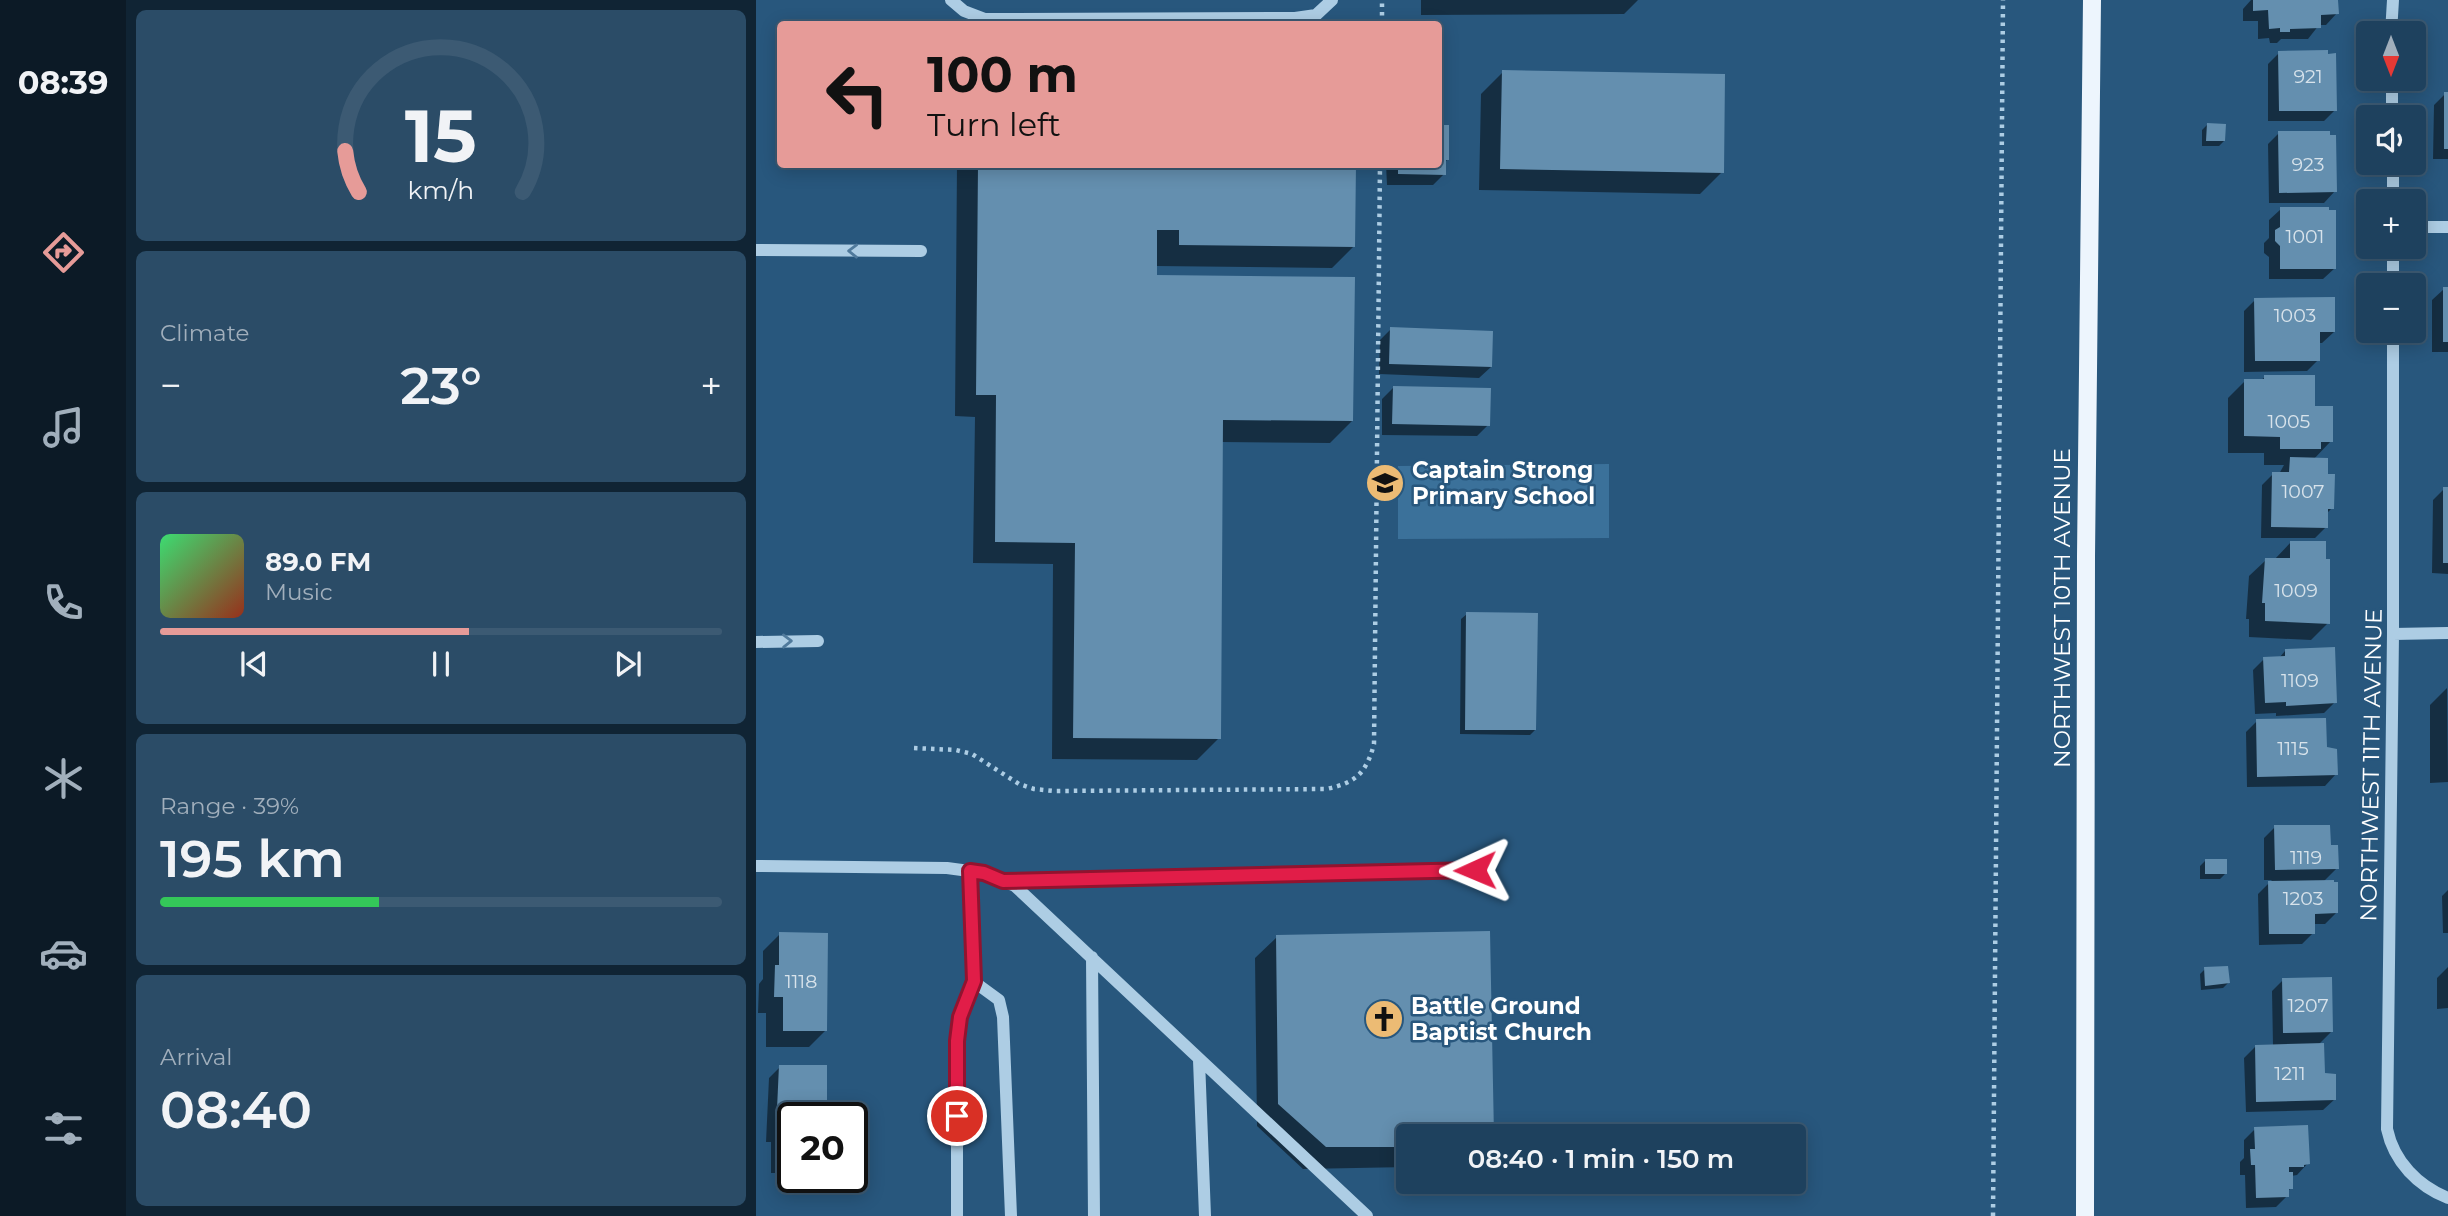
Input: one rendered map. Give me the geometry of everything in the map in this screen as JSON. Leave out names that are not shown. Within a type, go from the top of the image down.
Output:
[{"type":"main road","name":"NORTHWEST 10TH AVENUE","points":[[2085,1216],[2086,556],[2092,0]]},
{"type":"street","points":[[951,0],[964,11],[985,19],[1295,18],[1316,15],[1332,0]]},
{"type":"street","points":[[2392,21],[2393,0]]},
{"type":"street","points":[[2426,227],[2448,227]]},
{"type":"street","points":[[756,250],[921,251]]},
{"type":"street","name":"NORTHWEST 11TH AVENUE","points":[[2393,343],[2393,634],[2387,1129],[2395,1154],[2413,1176],[2448,1198]]},
{"type":"street","points":[[2393,634],[2448,633]]},
{"type":"street","points":[[756,642],[818,641]]},
{"type":"street","points":[[756,866],[947,868],[984,873],[1015,886],[1367,1216]]},
{"type":"street","points":[[1003,881],[1475,870]]},
{"type":"street","points":[[957,1216],[957,1041],[960,1017],[974,981],[970,871]]},
{"type":"street","points":[[1092,957],[1094,1216]]},
{"type":"street","points":[[974,981],[999,1000],[1003,1017],[1011,1216]]},
{"type":"street","points":[[1199,1060],[1205,1216]]},
{"type":"path","points":[[1382,0],[1382,21]]},
{"type":"path","points":[[1993,1216],[2003,0]]},
{"type":"path","points":[[914,748],[957,750],[972,754],[1019,784],[1054,791],[1325,789],[1346,785],[1359,775],[1369,761],[1374,744],[1380,168]]},
{"type":"shaded area","points":[[1609,464],[1609,538],[1398,539],[1398,466]]},
{"type":"building","points":[[2253,0],[2338,0],[2339,14],[2321,15],[2321,28],[2280,32],[2280,28],[2269,29],[2268,10],[2253,11]]},
{"type":"building","points":[[2328,50],[2328,54],[2336,53],[2337,111],[2279,111],[2278,51]]},
{"type":"building","points":[[1502,70],[1725,74],[1724,173],[1500,169]]},
{"type":"building","points":[[2444,92],[2448,92],[2448,149],[2444,149]]},
{"type":"building","points":[[2207,123],[2226,124],[2225,141],[2206,141]]},
{"type":"building","points":[[1442,125],[1449,125],[1446,175],[1398,174],[1398,168],[1442,168]]},
{"type":"building","points":[[2278,131],[2330,131],[2330,135],[2336,135],[2337,192],[2279,193]]},
{"type":"building","points":[[978,168],[1356,168],[1355,247],[1179,245],[1179,230],[1157,230],[1157,275],[1355,277],[1353,421],[1223,420],[1221,739],[1073,738],[1075,543],[995,542],[996,395],[976,395]]},
{"type":"building","points":[[2280,207],[2329,207],[2329,210],[2336,210],[2336,269],[2280,269],[2280,246],[2275,241],[2275,230],[2280,227]]},
{"type":"building","points":[[2443,287],[2448,287],[2448,342],[2443,342]]},
{"type":"building","points":[[2335,297],[2335,332],[2320,332],[2320,361],[2255,361],[2254,298]]},
{"type":"building","points":[[1390,327],[1493,331],[1492,367],[1389,364]]},
{"type":"building","points":[[2264,375],[2315,375],[2315,406],[2333,406],[2333,442],[2321,442],[2321,449],[2280,449],[2280,437],[2244,436],[2244,379],[2264,379]]},
{"type":"building","points":[[1393,386],[1491,388],[1490,426],[1392,424]]},
{"type":"building","points":[[2290,457],[2328,458],[2328,474],[2335,474],[2334,509],[2328,509],[2328,528],[2271,527],[2272,472],[2289,472]]},
{"type":"building","points":[[2443,487],[2448,487],[2448,563],[2443,563]]},
{"type":"building","points":[[2290,541],[2326,541],[2326,559],[2330,559],[2330,624],[2265,621],[2265,603],[2262,603],[2265,558],[2290,558]]},
{"type":"building","points":[[1466,612],[1538,613],[1536,730],[1465,730]]},
{"type":"building","points":[[2335,647],[2337,703],[2286,706],[2286,702],[2265,703],[2263,657],[2285,656],[2285,649]]},
{"type":"building","points":[[2326,718],[2327,747],[2337,749],[2338,775],[2257,777],[2256,719]]},
{"type":"building","points":[[2274,825],[2330,825],[2331,845],[2338,845],[2339,869],[2275,870]]},
{"type":"building","points":[[2205,859],[2227,859],[2227,874],[2205,874]]},
{"type":"building","points":[[2268,881],[2338,882],[2338,913],[2315,914],[2315,934],[2269,934]]},
{"type":"building","name":"Battle Ground Baptist Church","points":[[1490,931],[1494,1124],[1396,1124],[1396,1147],[1326,1147],[1278,1104],[1276,935]]},
{"type":"building","points":[[779,932],[828,933],[827,1031],[783,1031],[783,997],[774,997],[775,965],[779,965]]},
{"type":"building","points":[[2228,966],[2230,983],[2205,986],[2204,967]]},
{"type":"building","points":[[2332,977],[2333,1032],[2283,1033],[2282,978]]},
{"type":"building","points":[[2324,1043],[2325,1073],[2336,1074],[2336,1100],[2256,1102],[2255,1045]]},
{"type":"building","points":[[779,1065],[827,1065],[827,1102],[777,1102]]},
{"type":"building","points":[[2308,1125],[2310,1164],[2304,1167],[2289,1167],[2289,1172],[2293,1172],[2293,1189],[2289,1189],[2289,1197],[2256,1198],[2255,1165],[2251,1165],[2250,1149],[2255,1149],[2254,1127]]},
{"type":"place","name":"Captain Strong Primary School","points":[[1385,483]]},
{"type":"place","name":"Battle Ground Baptist Church","points":[[1384,1019]]},
{"type":"route","points":[[957,1116],[957,1041],[960,1017],[974,981],[970,871],[984,873],[1003,881],[1475,870]]}]
